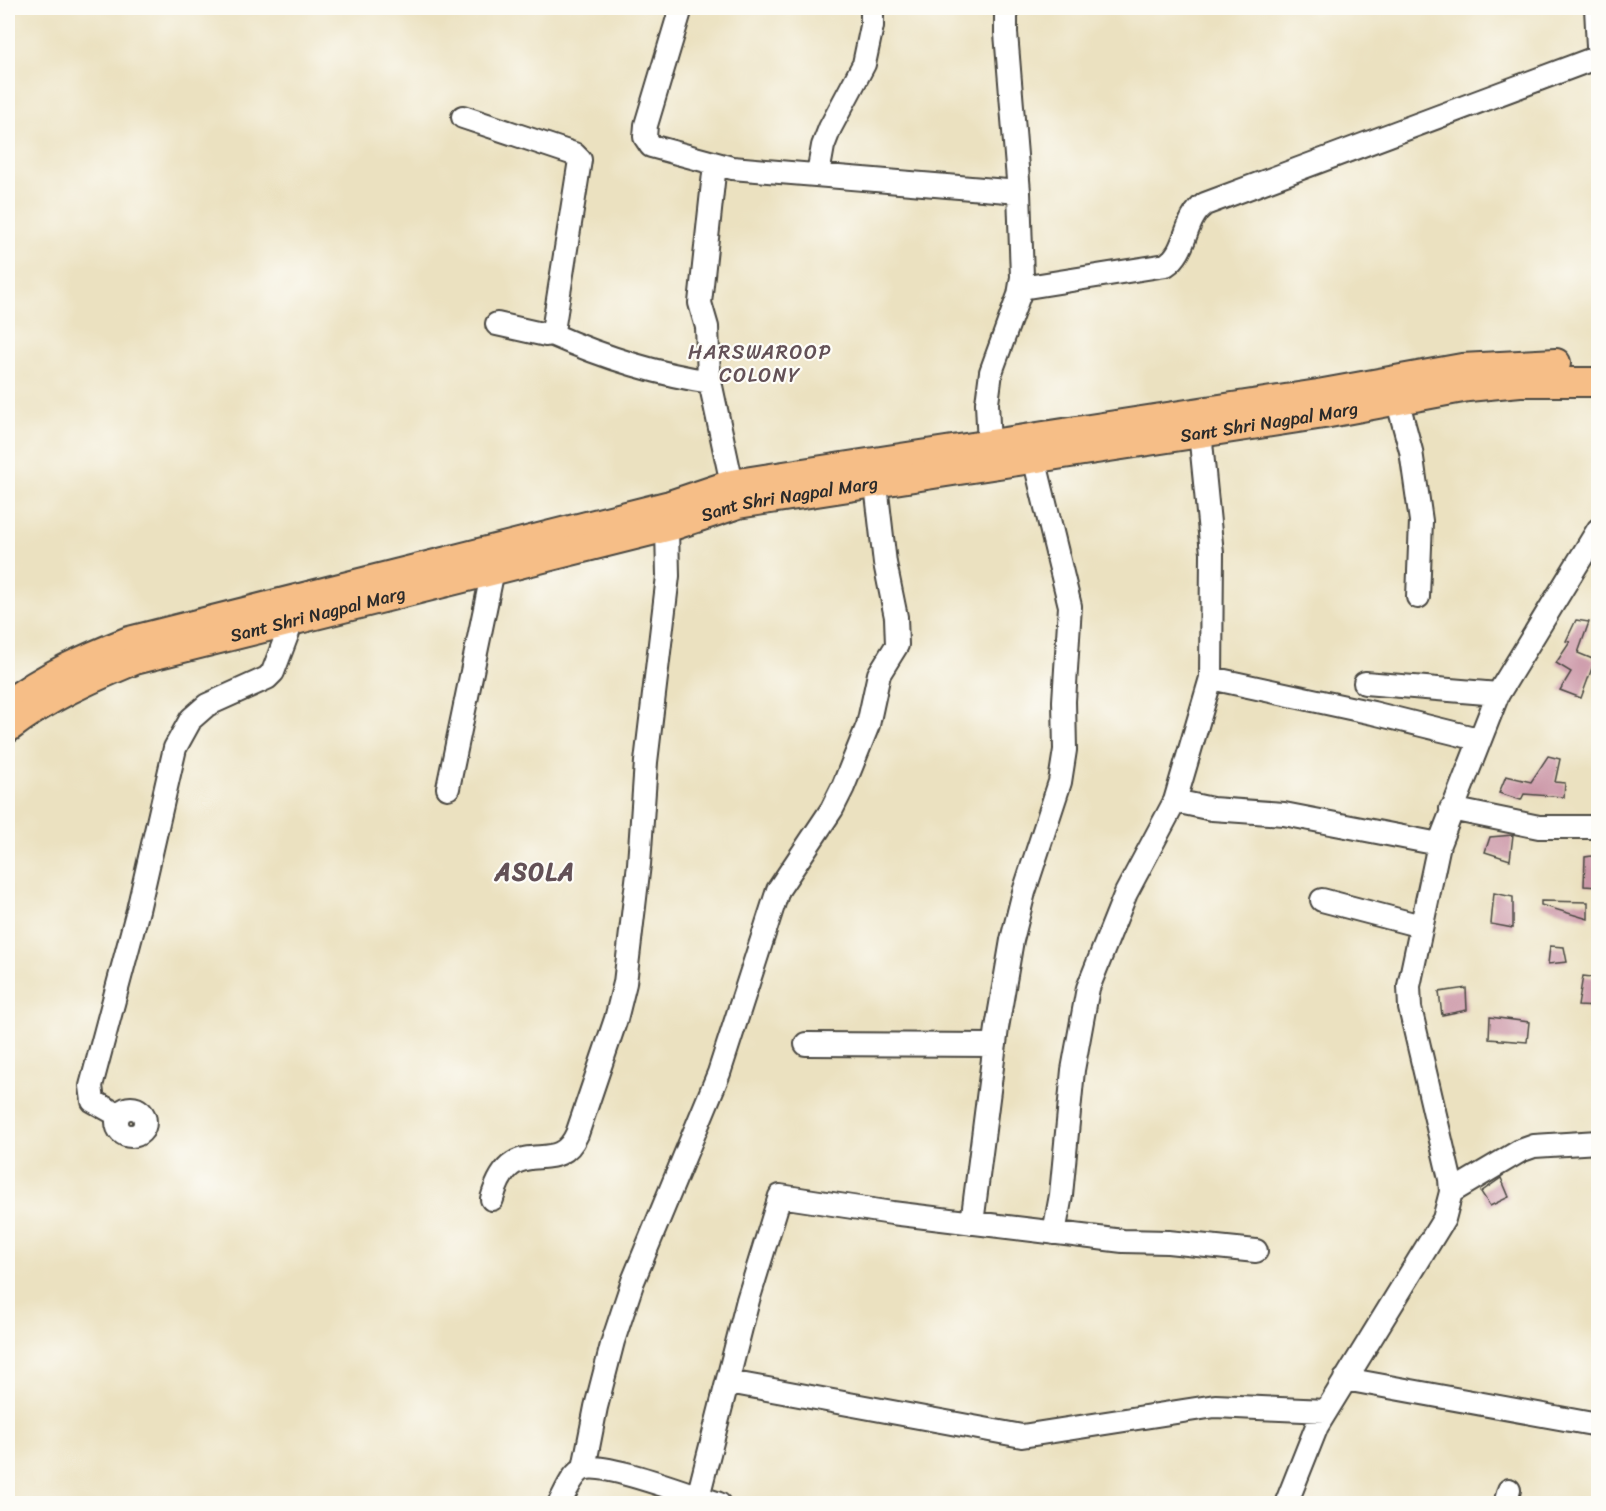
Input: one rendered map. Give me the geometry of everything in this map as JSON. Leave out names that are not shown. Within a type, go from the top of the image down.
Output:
[{"type":"main road","name":"Sant Shri Nagpal Marg","points":[[8,704],[34,684],[80,661],[138,638],[670,505],[732,484],[1318,394],[1462,368],[1514,363],[1599,363]]},
{"type":"main road","name":"Sant Shri Nagpal Marg","points":[[8,728],[40,704],[85,680],[135,660],[667,527],[738,504],[876,485],[1034,458],[1324,414],[1468,387],[1520,382],[1599,382]]},
{"type":"street","points":[[681,8],[645,137],[651,146],[732,168],[1019,192]]},
{"type":"street","points":[[818,174],[823,146],[830,128],[864,64],[872,26],[872,8]]},
{"type":"street","points":[[989,446],[987,403],[991,372],[1021,288],[1019,192],[1006,8]]},
{"type":"street","points":[[1596,8],[1599,47]]},
{"type":"street","points":[[1021,288],[1166,265],[1177,255],[1195,212],[1205,204],[1599,57]]},
{"type":"street","points":[[463,117],[574,154],[580,160],[555,327],[551,334]]},
{"type":"street","points":[[715,164],[700,298],[707,327],[711,382],[732,484]]},
{"type":"street","points":[[497,324],[551,334],[581,347],[654,370],[711,382]]},
{"type":"street","points":[[1397,399],[1411,451],[1421,521],[1418,597]]},
{"type":"street","points":[[1054,1233],[1061,1195],[1073,1070],[1088,988],[1126,893],[1174,801],[1211,678],[1212,553],[1200,432]]},
{"type":"street","points":[[972,1223],[995,1045],[1012,939],[1024,892],[1060,782],[1065,750],[1064,701],[1070,606],[1034,458]]},
{"type":"street","points":[[559,1503],[578,1473],[585,1468],[596,1407],[622,1311],[719,1073],[778,890],[843,787],[868,725],[879,674],[897,645],[896,617],[885,563],[876,485]]},
{"type":"street","points":[[492,1199],[503,1173],[513,1162],[552,1156],[570,1148],[577,1134],[616,1019],[625,983],[634,910],[646,762],[668,576],[667,527]]},
{"type":"street","points":[[1286,1503],[1308,1444],[1326,1411],[1444,1220],[1451,1192],[1410,1008],[1411,965],[1439,844],[1478,740],[1498,694],[1547,610],[1599,530]]},
{"type":"street","points":[[448,788],[492,570]]},
{"type":"street","points":[[118,1115],[93,1101],[91,1086],[138,910],[169,762],[191,719],[207,705],[267,678],[273,672],[293,619]]},
{"type":"street","points":[[1211,678],[1373,713],[1478,740]]},
{"type":"street","points":[[1365,684],[1498,694]]},
{"type":"street","points":[[1174,801],[1212,809],[1284,814],[1439,844]]},
{"type":"street","points":[[1451,809],[1539,828],[1599,827]]},
{"type":"street","points":[[1322,900],[1421,926]]},
{"type":"street","points":[[806,1044],[995,1045]]},
{"type":"street","points":[[1451,1192],[1520,1151],[1534,1146],[1599,1142]]},
{"type":"street","points":[[698,1497],[748,1300],[780,1196],[1054,1233],[1256,1251]]},
{"type":"street","points":[[1346,1379],[1599,1425]]},
{"type":"street","points":[[729,1382],[1022,1436],[1215,1406],[1326,1411]]},
{"type":"street","points":[[585,1468],[643,1479],[719,1503]]},
{"type":"building","points":[[1576,620],[1589,622],[1578,653],[1595,660],[1581,698],[1560,690],[1571,672],[1556,663],[1570,642],[1566,641]]},
{"type":"building","points":[[1548,756],[1560,759],[1555,782],[1565,783],[1564,797],[1524,794],[1521,800],[1499,793],[1506,776],[1531,782]]},
{"type":"building","points":[[1513,835],[1510,860],[1485,852],[1490,837]]},
{"type":"building","points":[[1599,855],[1599,887],[1584,886],[1585,857]]},
{"type":"building","points":[[1494,893],[1513,897],[1513,928],[1491,924]]},
{"type":"building","points":[[1541,901],[1588,902],[1588,919],[1541,905]]},
{"type":"building","points":[[1550,946],[1564,947],[1567,962],[1548,964]]},
{"type":"building","points":[[1583,976],[1599,978],[1599,1007],[1578,1006]]},
{"type":"building","points":[[1466,988],[1467,1010],[1442,1015],[1439,992]]},
{"type":"building","points":[[1490,1017],[1529,1022],[1527,1042],[1489,1039]]},
{"type":"building","points":[[1501,1178],[1509,1197],[1490,1206],[1481,1192]]},
{"type":"district","name":"HARSWAROOP COLONY","points":[[760,364]]},
{"type":"district","name":"ASOLA","points":[[535,872]]}]
